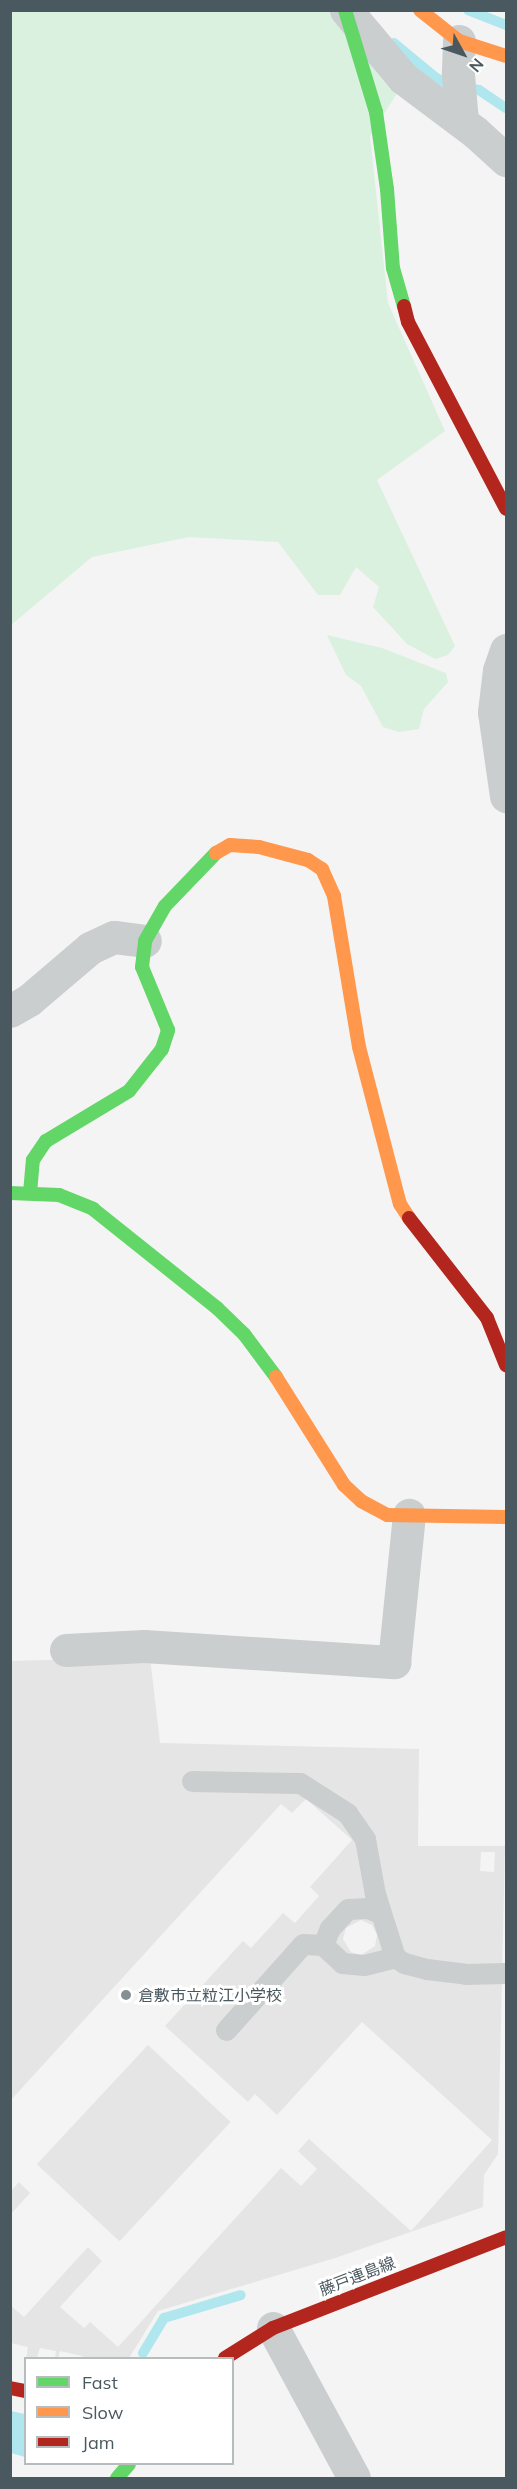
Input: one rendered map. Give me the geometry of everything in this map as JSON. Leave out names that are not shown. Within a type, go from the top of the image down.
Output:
[{"type":"street","points":[[346,10],[403,78],[460,97],[507,160]]},
{"type":"street","points":[[346,10],[376,112],[387,189],[393,268],[408,322],[507,509]]},
{"type":"street","points":[[420,10],[459,41],[507,56]]},
{"type":"street","points":[[459,41],[460,97]]},
{"type":"street","points":[[507,650],[499,670],[494,712],[507,796]]},
{"type":"street","points":[[30,1193],[33,1160],[46,1140],[129,1091],[162,1049],[168,1029],[142,967],[145,941],[165,906],[213,855],[230,844],[285,853],[308,860],[322,869],[334,896],[359,1047],[400,1204],[416,1230],[487,1318],[507,1365]]},
{"type":"street","points":[[10,1011],[29,1000],[90,948],[114,937],[145,941]]},
{"type":"street","points":[[10,1193],[59,1195],[93,1209],[217,1308],[244,1334],[273,1372],[344,1485],[361,1501],[387,1515],[507,1517]]},
{"type":"street","points":[[66,1650],[144,1646],[394,1662],[409,1515]]},
{"type":"street","name":"藤戸連島線","points":[[227,2357],[273,2328],[507,2237]]},
{"type":"street","points":[[273,2328],[354,2478]]},
{"type":"street","points":[[117,2478],[127,2465]]},
{"type":"lane","points":[[192,1781],[300,1783],[347,1813],[364,1839],[380,1913],[395,1957],[404,1963],[427,1969],[465,1974],[507,1973]]},
{"type":"lane","points":[[323,1945],[330,1928],[348,1910],[368,1908],[380,1913]]},
{"type":"lane","points":[[226,2030],[303,1944],[323,1945],[342,1963],[364,1965],[395,1957]]},
{"type":"shaded area","points":[[150,1657],[160,1743],[419,1749],[418,1846],[505,1846],[498,2154],[484,2175],[483,2207],[335,2258],[158,2311],[130,2357],[82,2357],[60,2351],[58,2357],[55,2357],[56,2351],[40,2348],[37,2357],[26,2357],[28,2347],[11,2343],[10,2305],[24,2317],[88,2247],[102,2261],[60,2307],[84,2328],[90,2322],[118,2347],[281,2168],[301,2186],[317,2169],[298,2151],[309,2139],[411,2231],[492,2140],[362,2022],[277,2115],[255,2094],[248,2102],[165,2026],[243,1941],[251,1948],[283,1913],[295,1923],[319,1896],[310,1887],[352,1840],[306,1799],[292,1813],[281,1804],[11,2100],[11,1661]],"holes":[[[481,1852],[495,1852],[494,1872],[480,1871]],[[361,1920],[372,1925],[377,1935],[375,1946],[361,1955],[351,1952],[343,1939],[346,1928]]]},
{"type":"shaded area","points":[[148,2045],[231,2122],[119,2241],[37,2164]]},
{"type":"shaded area","points":[[19,2182],[30,2193],[11,2214],[11,2191]]},
{"type":"green space","points":[[11,11],[354,11],[401,87],[370,136],[388,303],[445,431],[377,480],[455,646],[448,655],[435,659],[407,644],[373,607],[379,587],[356,567],[340,595],[318,595],[278,542],[189,537],[92,557],[11,625]]},
{"type":"green space","points":[[327,635],[382,648],[446,673],[448,682],[424,709],[419,729],[399,732],[383,727],[361,686],[346,675]]},
{"type":"water","points":[[11,2411],[24,2414],[24,2457],[11,2453]]},
{"type":"waterway","points":[[468,10],[506,25]]},
{"type":"waterway","points":[[394,43],[435,77],[446,83],[479,90],[506,108]]},
{"type":"waterway","points":[[143,2353],[164,2318],[241,2295]]},
{"type":"traffic: fast","points":[[345,10],[376,112],[387,189],[393,268],[404,306]]},
{"type":"traffic: fast","points":[[30,1193],[33,1160],[46,1141],[129,1091],[162,1049],[168,1030],[142,967],[145,941],[165,906],[216,853]]},
{"type":"traffic: fast","points":[[10,1193],[59,1195],[93,1209],[217,1308],[244,1334],[276,1377]]},
{"type":"traffic: fast","points":[[117,2478],[128,2465]]},
{"type":"traffic: slow","points":[[420,10],[459,41],[506,56]]},
{"type":"traffic: slow","points":[[216,853],[230,845],[259,847],[308,860],[322,869],[334,896],[359,1047],[400,1204],[409,1218]]},
{"type":"traffic: slow","points":[[276,1377],[344,1485],[361,1501],[387,1515],[506,1517]]},
{"type":"traffic: jam","points":[[404,306],[408,322],[506,509]]},
{"type":"traffic: jam","points":[[409,1218],[487,1318],[506,1365]]},
{"type":"traffic: jam","points":[[227,2357],[273,2328],[506,2237]]},
{"type":"traffic: jam","points":[[10,2388],[24,2391]]},
{"type":"place","name":"倉敷市立粒江小学校","points":[[126,1995]]}]
